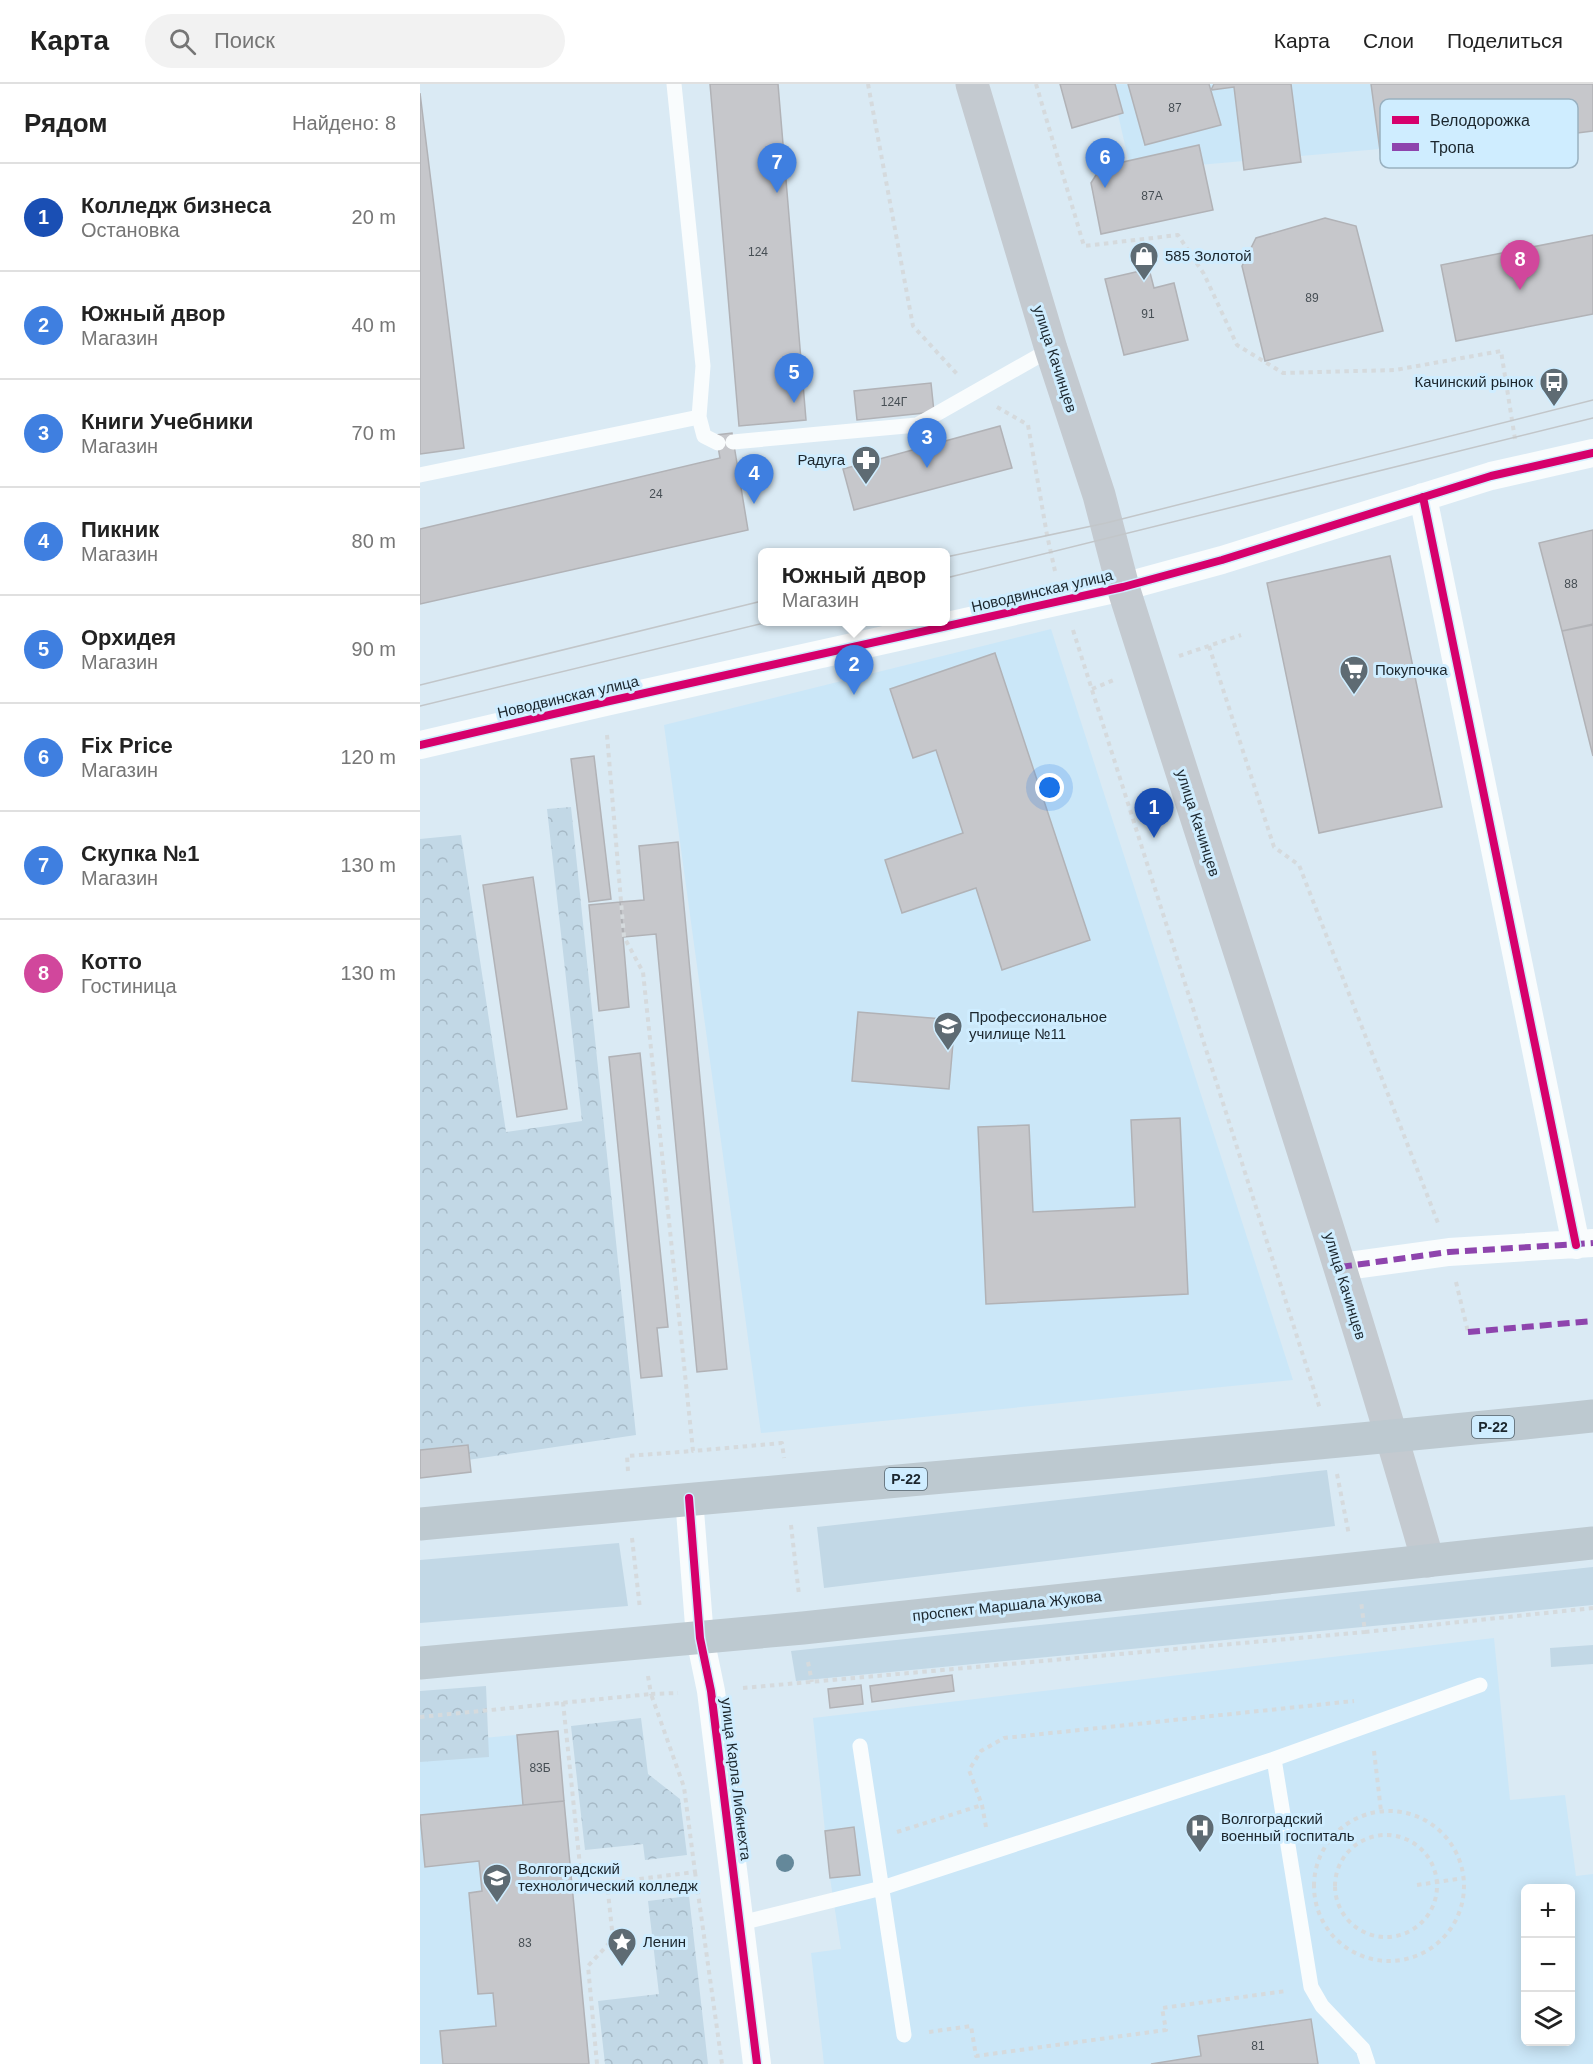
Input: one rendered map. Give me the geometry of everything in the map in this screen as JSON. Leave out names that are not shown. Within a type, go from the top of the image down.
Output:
[{"type":"highway","name":"Р-22","points":[[420,1524],[689,1498],[1331,1443],[1593,1416]]},
{"type":"highway","name":"проспект Маршала Жукова","points":[[420,1663],[803,1628],[1593,1543]]},
{"type":"main road","name":"улица Качинцев","points":[[972,84],[1051,349],[1099,495],[1123,586],[1340,1267],[1428,1561]]},
{"type":"street","name":"Новодвинская улица","points":[[950,625],[1123,586],[1222,560],[1491,476],[1593,453]]},
{"type":"street","points":[[1340,1267],[1449,1252],[1584,1244],[1423,497]]},
{"type":"street","name":"Новодвинская улица","points":[[420,745],[946,626]]},
{"type":"street","name":"улица Карла Либкнехта","points":[[689,1498],[700,1638],[711,1691],[757,2064]]},
{"type":"lane","points":[[674,84],[703,366],[699,417],[704,436],[725,442],[917,425],[1051,349]]},
{"type":"lane","points":[[420,475],[699,417]]},
{"type":"lane","points":[[741,1923],[882,1888],[1274,1759],[1480,1685]]},
{"type":"lane","points":[[860,1746],[904,2035]]},
{"type":"lane","points":[[1274,1759],[1311,1988],[1322,2006],[1363,2049],[1368,2064]]},
{"type":"path","points":[[868,84],[913,326],[974,393],[1028,425],[1047,535],[1063,600],[1331,1443],[1356,1569],[1365,1632]]},
{"type":"path","points":[[1036,84],[1084,246],[1178,235],[1204,274],[1237,345],[1283,373],[1395,370],[1501,351],[1510,419],[1521,469]]},
{"type":"path","points":[[1209,646],[1274,847],[1299,865],[1449,1252],[1468,1332]]},
{"type":"path","points":[[605,702],[624,937],[643,972],[693,1451],[782,1443],[803,1628],[812,1682],[1365,1632],[1593,1608]]},
{"type":"path","points":[[420,1717],[651,1694],[684,1787],[722,2064]]},
{"type":"path","points":[[988,1837],[982,1805],[969,1770],[981,1751],[1004,1738],[1367,1700],[1381,1811]]},
{"type":"path","points":[[563,1702],[582,1885],[695,1872]]},
{"type":"path","points":[[874,1839],[982,1805]]},
{"type":"path","points":[[1381,1811],[1404,1812],[1427,1820],[1445,1836],[1458,1855],[1464,1878],[1462,1903],[1452,1927],[1435,1945],[1413,1957],[1388,1961],[1364,1957],[1341,1944],[1325,1925],[1316,1902],[1314,1877],[1322,1853],[1336,1832],[1357,1818],[1381,1811]]},
{"type":"path","points":[[1380,1835],[1396,1836],[1412,1841],[1425,1852],[1434,1866],[1438,1882],[1436,1899],[1429,1915],[1417,1928],[1402,1936],[1384,1938],[1368,1934],[1353,1925],[1342,1912],[1336,1895],[1336,1879],[1340,1863],[1350,1850],[1364,1840],[1380,1835]]},
{"type":"path","points":[[1417,1884],[1464,1878]]},
{"type":"path","points":[[597,2064],[588,1966],[612,1939],[607,1883]]},
{"type":"path","points":[[904,2035],[971,2026],[976,2056],[1166,2030],[1162,2008],[1311,1988]]},
{"type":"shaded area","points":[[1111,84],[1593,84],[1593,130],[1578,131],[1578,99],[1380,99],[1380,149],[1131,171]]},
{"type":"shaded area","name":"Профессиональное училище №11","points":[[1051,629],[1293,1380],[761,1433],[664,725]]},
{"type":"shaded area","name":"Волгоградский военный госпиталь","points":[[1494,1638],[1510,1800],[1565,1795],[1576,1876],[1593,1874],[1593,2064],[824,2064],[811,1953],[841,1949],[830,1878],[813,1718]]},
{"type":"shaded area","name":"Волгоградский технологический колледж","points":[[558,1731],[589,2064],[420,2064],[420,1744]]},
{"type":"green space","points":[[571,807],[636,1435],[420,1467],[420,839],[461,835],[506,1132],[582,1121],[547,809]]},
{"type":"green space","points":[[1327,1470],[1335,1526],[824,1588],[817,1527]]},
{"type":"green space","points":[[619,1543],[628,1606],[420,1623],[420,1560]]},
{"type":"green space","points":[[1593,1567],[1593,1605],[796,1681],[791,1651]]},
{"type":"green space","points":[[1593,1645],[1593,1664],[1551,1667],[1550,1648]]},
{"type":"green space","points":[[486,1686],[489,1757],[420,1762],[420,1691]]},
{"type":"green space","points":[[641,1718],[648,1774],[680,1799],[687,1855],[645,1860],[643,1844],[585,1850],[571,1726]]},
{"type":"green space","points":[[689,1896],[708,2064],[605,2064],[598,2001],[659,1994],[648,1901]]},
{"type":"building","points":[[710,84],[778,84],[806,420],[739,426]]},
{"type":"building","points":[[1060,84],[1115,84],[1123,113],[1072,128]]},
{"type":"building","points":[[1128,84],[1209,84],[1221,125],[1145,145]]},
{"type":"building","points":[[1214,84],[1291,84],[1301,162],[1244,170],[1234,87],[1211,90]]},
{"type":"building","points":[[1371,84],[1593,84],[1593,131],[1578,133],[1578,99],[1380,99],[1380,151]]},
{"type":"building","points":[[420,93],[464,448],[420,454]]},
{"type":"building","points":[[1199,145],[1213,210],[1101,234],[1091,183],[1101,167]]},
{"type":"building","points":[[1325,218],[1356,226],[1383,331],[1265,361],[1242,266],[1256,238]]},
{"type":"building","points":[[1593,235],[1593,314],[1456,341],[1441,265]]},
{"type":"building","points":[[1149,269],[1154,288],[1174,283],[1188,340],[1124,355],[1105,279]]},
{"type":"building","points":[[931,383],[934,412],[857,420],[854,391]]},
{"type":"building","points":[[1000,426],[1012,468],[854,510],[843,469]]},
{"type":"building","points":[[732,433],[748,530],[420,604],[420,529],[720,458],[716,435]]},
{"type":"building","points":[[1593,530],[1593,624],[1562,631],[1539,543]]},
{"type":"building","name":"Покупочка","points":[[1390,556],[1442,807],[1319,833],[1267,583]]},
{"type":"building","points":[[1593,625],[1593,756],[1562,631]]},
{"type":"building","points":[[995,653],[1090,940],[1002,970],[976,888],[902,913],[885,860],[963,833],[936,750],[913,758],[890,689]]},
{"type":"building","points":[[594,756],[611,899],[589,902],[571,759]]},
{"type":"building","points":[[678,842],[727,1369],[697,1372],[656,934],[624,937],[620,902],[644,900],[639,846]]},
{"type":"building","points":[[533,877],[567,1109],[517,1117],[483,885]]},
{"type":"building","points":[[620,902],[629,1007],[599,1011],[589,905]]},
{"type":"building","points":[[858,1012],[955,1020],[949,1089],[852,1081]]},
{"type":"building","points":[[640,1053],[668,1327],[657,1328],[662,1376],[641,1378],[609,1057]]},
{"type":"building","points":[[1180,1118],[1188,1294],[986,1304],[978,1127],[1029,1125],[1033,1212],[1135,1207],[1131,1120]]},
{"type":"building","points":[[468,1445],[471,1472],[420,1478],[420,1450]]},
{"type":"building","points":[[952,1675],[954,1691],[872,1702],[870,1686]]},
{"type":"building","points":[[861,1685],[863,1704],[830,1708],[828,1689]]},
{"type":"building","points":[[558,1731],[564,1801],[523,1805],[517,1735]]},
{"type":"building","points":[[564,1801],[589,2064],[443,2064],[440,2031],[496,2026],[493,1993],[478,1994],[469,1893],[482,1891],[479,1861],[425,1867],[420,1815]]},
{"type":"building","points":[[854,1827],[860,1875],[830,1878],[825,1831]]},
{"type":"building","points":[[1311,2019],[1318,2064],[1151,2064],[1201,2056],[1198,2036]]},
{"type":"tram line","points":[[950,556],[1106,523],[1593,400]]},
{"type":"tram line","points":[[950,577],[1593,418]]},
{"type":"tram line","points":[[420,685],[758,602]]},
{"type":"tram line","points":[[420,706],[758,624]]},
{"type":"marked path","points":[[1340,1267],[1449,1252],[1593,1243]]},
{"type":"marked path","points":[[1468,1332],[1593,1321]]},
{"type":"cycle path","points":[[950,625],[1123,587],[1222,560],[1491,476],[1593,453]]},
{"type":"cycle path","points":[[1423,497],[1576,1245]]},
{"type":"cycle path","points":[[420,745],[947,626]]},
{"type":"cycle path","points":[[689,1498],[700,1638],[711,1691],[757,2064]]},
{"type":"place","name":"Fix Price","points":[[1105,188]]},
{"type":"place","name":"Скупка №1","points":[[777,193]]},
{"type":"place","name":"585 Золотой","points":[[1144,282]]},
{"type":"place","name":"Котто","points":[[1520,290]]},
{"type":"place","name":"Орхидея","points":[[794,403]]},
{"type":"place","name":"Качинский рынок","points":[[1554,408]]},
{"type":"place","name":"Книги Учебники","points":[[927,468]]},
{"type":"place","name":"Радуга","points":[[866,486]]},
{"type":"place","name":"Пикник","points":[[754,504]]},
{"type":"place","name":"Южный двор","points":[[854,695]]},
{"type":"place","name":"Покупочка","points":[[1354,696]]},
{"type":"place","name":"Колледж бизнеса","points":[[1154,838]]},
{"type":"place","name":"Профессиональное училище №11","points":[[948,1052]]},
{"type":"place","name":"Волгоградский военный госпиталь","points":[[1200,1854]]},
{"type":"place","name":"Волгоградский технологический колледж","points":[[497,1904]]},
{"type":"place","name":"Ленин","points":[[622,1968]]}]
